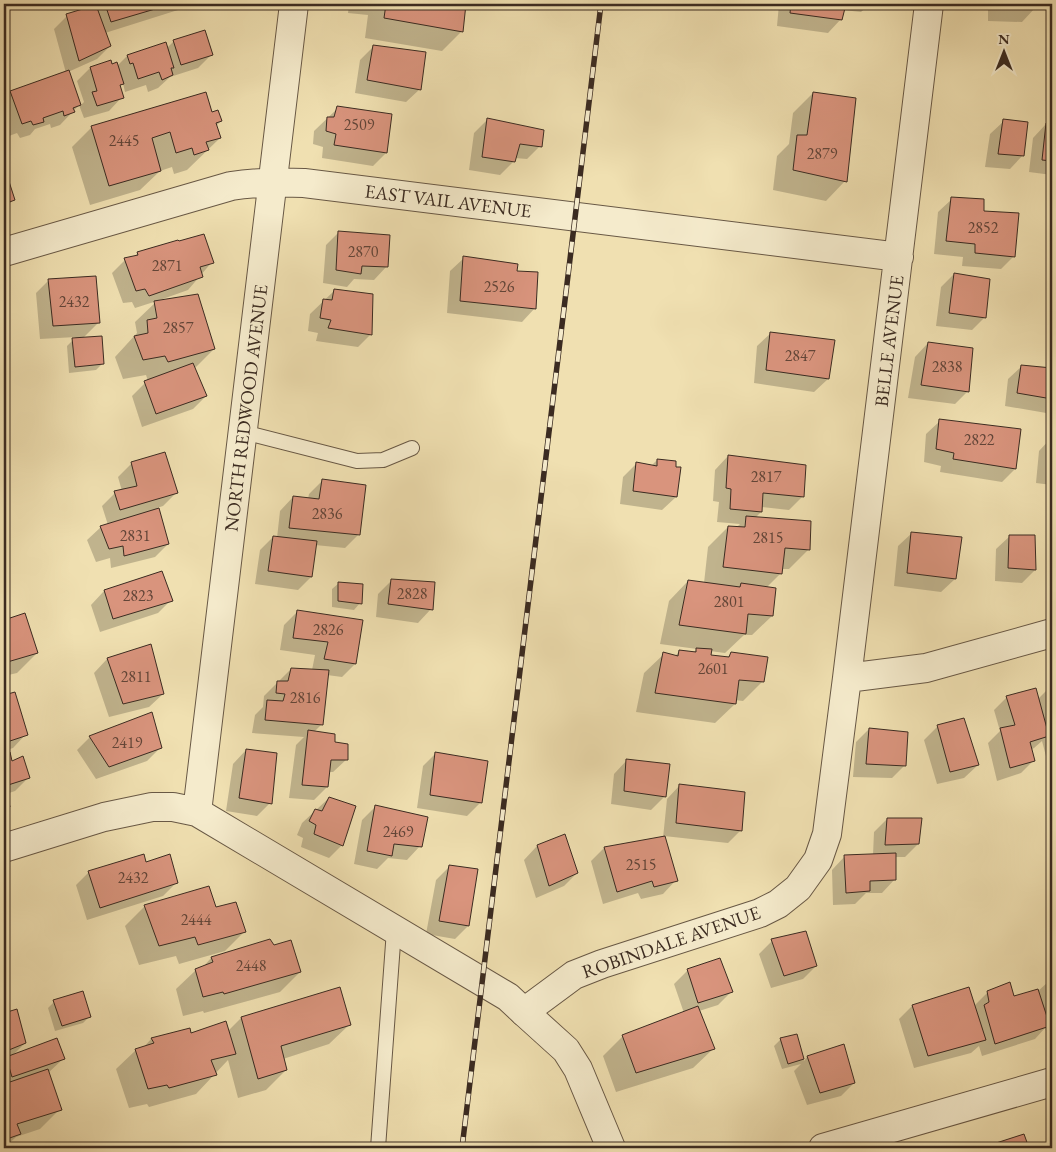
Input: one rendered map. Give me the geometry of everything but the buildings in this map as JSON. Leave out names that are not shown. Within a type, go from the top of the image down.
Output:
[{"type":"street","name":"NORTH REDWOOD AVENUE","points":[[197,812],[294,4]]},
{"type":"street","name":"BELLE AVENUE","points":[[847,678],[929,4]]},
{"type":"street","name":"EAST VAIL AVENUE","points":[[4,252],[214,191],[256,182],[274,182],[304,183],[899,257]]},
{"type":"street","points":[[847,678],[926,668],[1052,633]]},
{"type":"street","name":"ROBINDALE AVENUE","points":[[524,1012],[574,976],[602,964],[760,913],[778,904],[798,888],[818,860],[826,834],[847,678]]},
{"type":"street","points":[[4,848],[104,817],[152,807],[173,807],[197,812],[508,997],[566,1050],[578,1069],[610,1148]]},
{"type":"street","points":[[823,1148],[1052,1082]]},
{"type":"lane","points":[[243,432],[358,461],[384,460],[412,448]]},
{"type":"lane","points":[[378,1148],[394,930]]},
{"type":"railway","points":[[462,1148],[601,4]]}]
